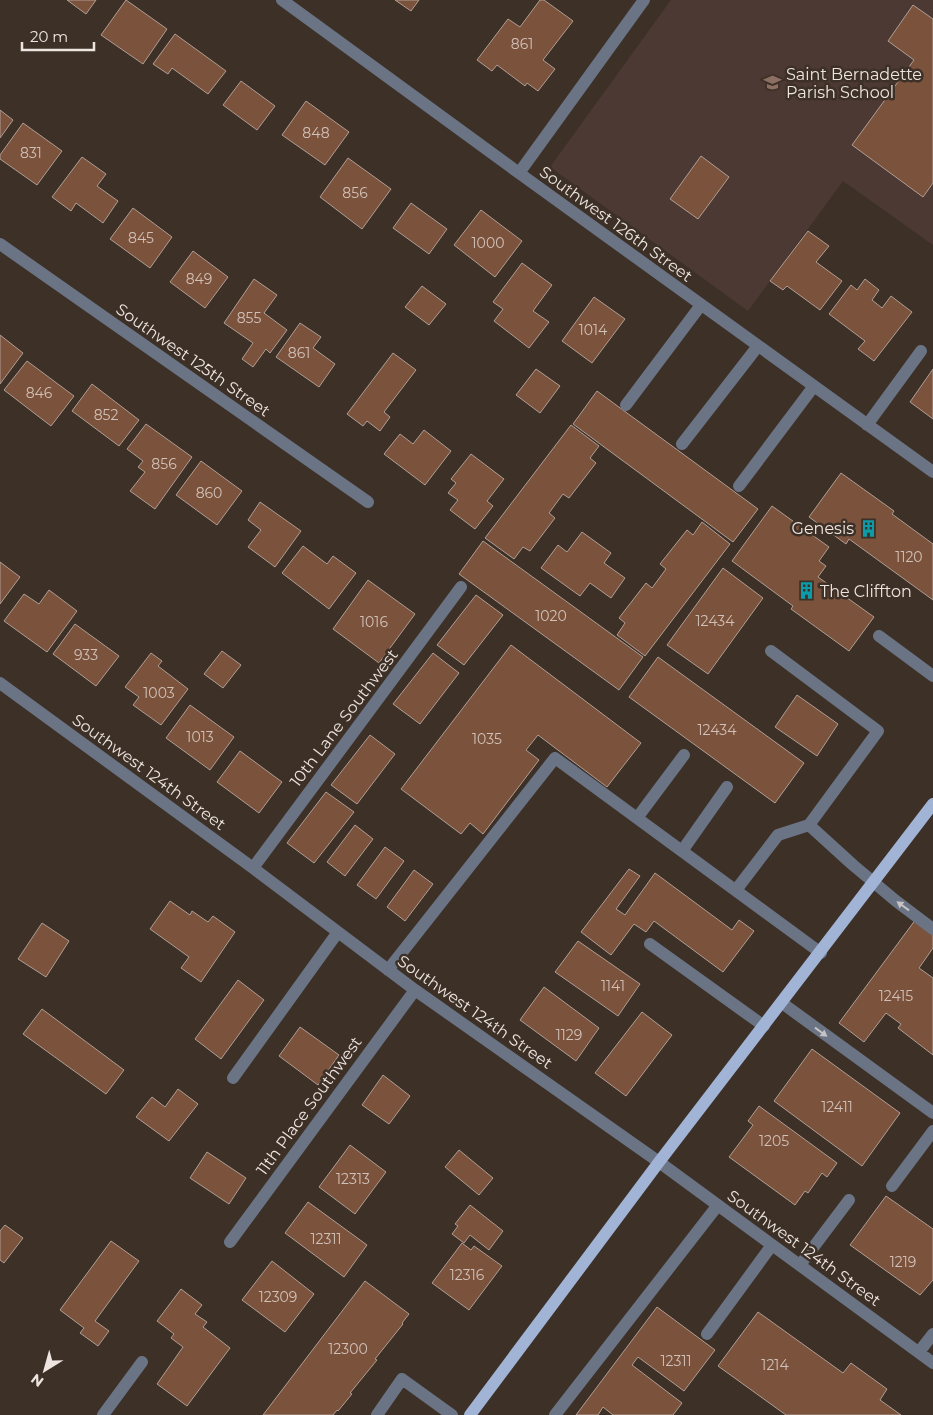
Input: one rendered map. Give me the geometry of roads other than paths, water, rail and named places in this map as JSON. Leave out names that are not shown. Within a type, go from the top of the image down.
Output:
[{"type":"main road","points":[[470,1415],[659,1162],[821,953],[933,804]]},
{"type":"street","name":"Southwest 126th Street","points":[[282,0],[933,472]]},
{"type":"street","points":[[519,173],[644,0]]},
{"type":"street","name":"Southwest 125th Street","points":[[0,244],[368,502]]},
{"type":"street","points":[[626,405],[701,305]]},
{"type":"street","points":[[682,444],[758,346]]},
{"type":"street","points":[[867,425],[921,351]]},
{"type":"street","points":[[738,486],[814,386]]},
{"type":"street","name":"10th Lane Southwest","points":[[253,868],[461,587]]},
{"type":"street","points":[[879,636],[933,676]]},
{"type":"street","points":[[736,890],[778,835],[810,825],[878,731],[771,651]]},
{"type":"street","name":"Southwest 124th Street","points":[[0,683],[253,868],[415,990],[659,1162],[933,1363]]},
{"type":"street","points":[[637,818],[684,755]]},
{"type":"street","points":[[388,970],[555,758],[821,953]]},
{"type":"street","points":[[682,851],[726,787]]},
{"type":"street","points":[[810,825],[896,902],[933,928]]},
{"type":"street","points":[[233,1078],[338,932]]},
{"type":"street","points":[[650,944],[764,1026]]},
{"type":"street","name":"11th Place Southwest","points":[[230,1242],[415,990]]},
{"type":"street","points":[[782,1003],[933,1114]]},
{"type":"street","points":[[892,1186],[933,1131]]},
{"type":"street","points":[[800,1265],[849,1200]]},
{"type":"street","points":[[556,1415],[718,1205]]},
{"type":"street","points":[[707,1334],[772,1245]]},
{"type":"street","points":[[919,1352],[933,1334]]},
{"type":"street","points":[[103,1415],[142,1362]]},
{"type":"street","points":[[377,1415],[402,1379],[452,1415]]},
{"type":"place","name":"Saint Bernadette Parish School","points":[[772,83]]},
{"type":"place","name":"Genesis","points":[[868,528]]},
{"type":"place","name":"The Cliffton","points":[[806,591]]}]
